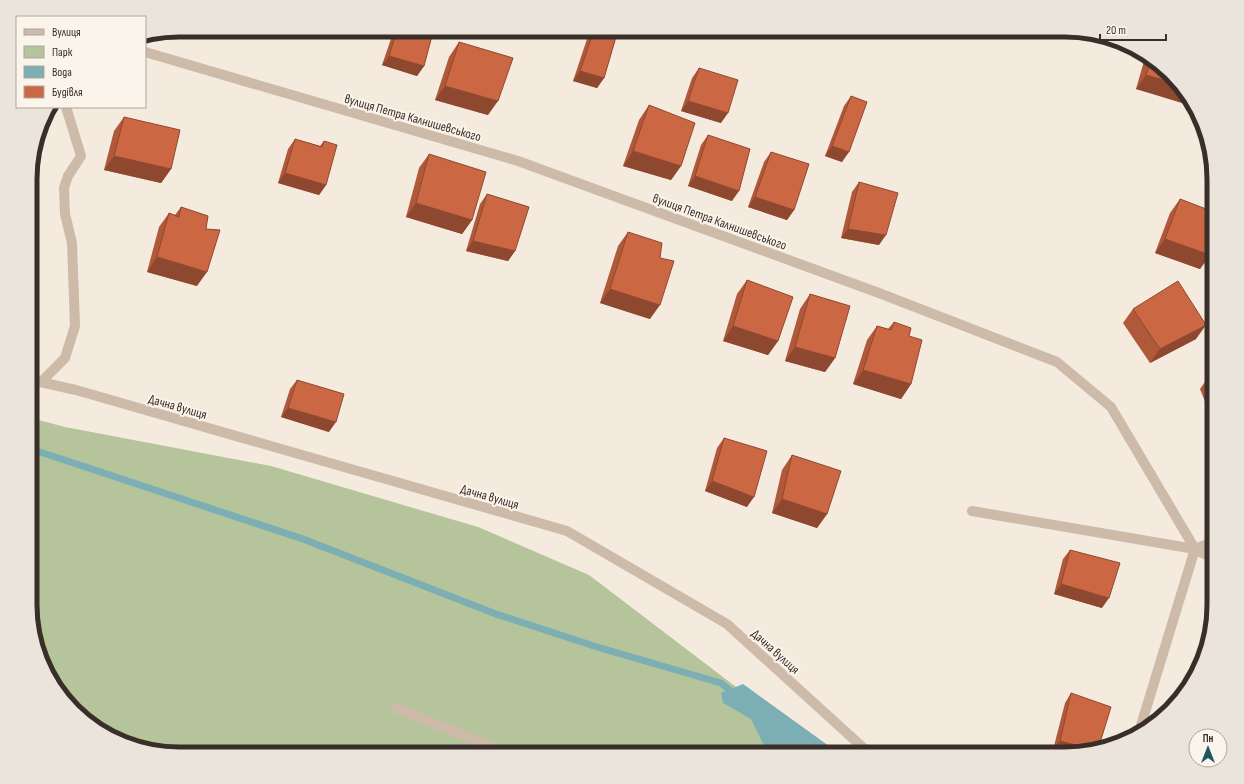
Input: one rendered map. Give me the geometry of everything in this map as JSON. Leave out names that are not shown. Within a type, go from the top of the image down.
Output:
[{"type":"street","name":"вулиця Петра Калнишевського","points":[[146,52],[518,161],[879,293],[1057,362],[1111,407],[1195,549]]},
{"type":"street","points":[[37,380],[65,358],[75,326],[72,243],[65,214],[64,188],[68,176],[80,156],[66,108]]},
{"type":"street","name":"Дачна вулиця","points":[[37,381],[76,390],[567,531],[727,624],[862,747]]},
{"type":"street","points":[[972,511],[1195,549],[1207,555]]},
{"type":"street","points":[[1195,549],[1207,544]]},
{"type":"street","points":[[1141,725],[1195,549]]},
{"type":"street","points":[[396,708],[493,747]]},
{"type":"green space","points":[[37,420],[65,427],[271,466],[478,527],[589,575],[815,747],[170,747],[142,742],[125,736],[100,723],[85,712],[72,699],[56,676],[42,642],[37,614]]},
{"type":"water","points":[[743,684],[830,747],[765,747],[751,719],[723,703],[721,693]]},
{"type":"building","points":[[395,37],[432,37],[424,66],[389,56]]},
{"type":"building","points":[[592,37],[616,37],[604,78],[580,71]]},
{"type":"building","points":[[459,42],[513,58],[498,101],[445,86]]},
{"type":"building","points":[[1149,65],[1168,81],[1146,75]]},
{"type":"building","points":[[699,68],[738,80],[728,113],[688,101]]},
{"type":"building","points":[[851,96],[867,102],[849,152],[832,146]]},
{"type":"building","points":[[649,105],[695,123],[681,166],[633,151]]},
{"type":"building","points":[[124,117],[180,130],[171,169],[114,156]]},
{"type":"building","points":[[708,135],[750,149],[739,191],[695,176]]},
{"type":"building","points":[[295,139],[322,147],[324,141],[337,145],[326,185],[285,173]]},
{"type":"building","points":[[771,152],[809,164],[794,210],[755,197]]},
{"type":"building","points":[[429,154],[486,172],[472,220],[416,203]]},
{"type":"building","points":[[859,182],[898,193],[886,235],[848,229]]},
{"type":"building","points":[[487,194],[529,207],[515,251],[473,241]]},
{"type":"building","points":[[1180,199],[1207,209],[1207,254],[1165,239]]},
{"type":"building","points":[[181,207],[208,216],[206,229],[220,230],[207,272],[157,257],[169,213],[179,217]]},
{"type":"building","points":[[628,232],[662,243],[660,258],[674,261],[660,305],[610,289]]},
{"type":"building","points":[[747,280],[793,297],[778,341],[733,326]]},
{"type":"building","points":[[1178,281],[1206,325],[1160,349],[1133,309]]},
{"type":"building","points":[[810,294],[850,306],[835,358],[795,347]]},
{"type":"building","points":[[894,322],[911,328],[909,336],[922,340],[911,384],[863,370],[877,326],[891,330]]},
{"type":"building","points":[[297,380],[344,394],[336,422],[288,408]]},
{"type":"building","points":[[724,438],[767,451],[754,497],[712,481]]},
{"type":"building","points":[[792,455],[841,471],[827,514],[782,499]]},
{"type":"building","points":[[1070,550],[1120,563],[1109,598],[1061,584]]},
{"type":"building","points":[[1071,693],[1111,707],[1100,742],[1081,746],[1060,741]]},
{"type":"waterway","points":[[37,451],[303,539],[496,614],[597,647],[721,683],[736,695]]}]
